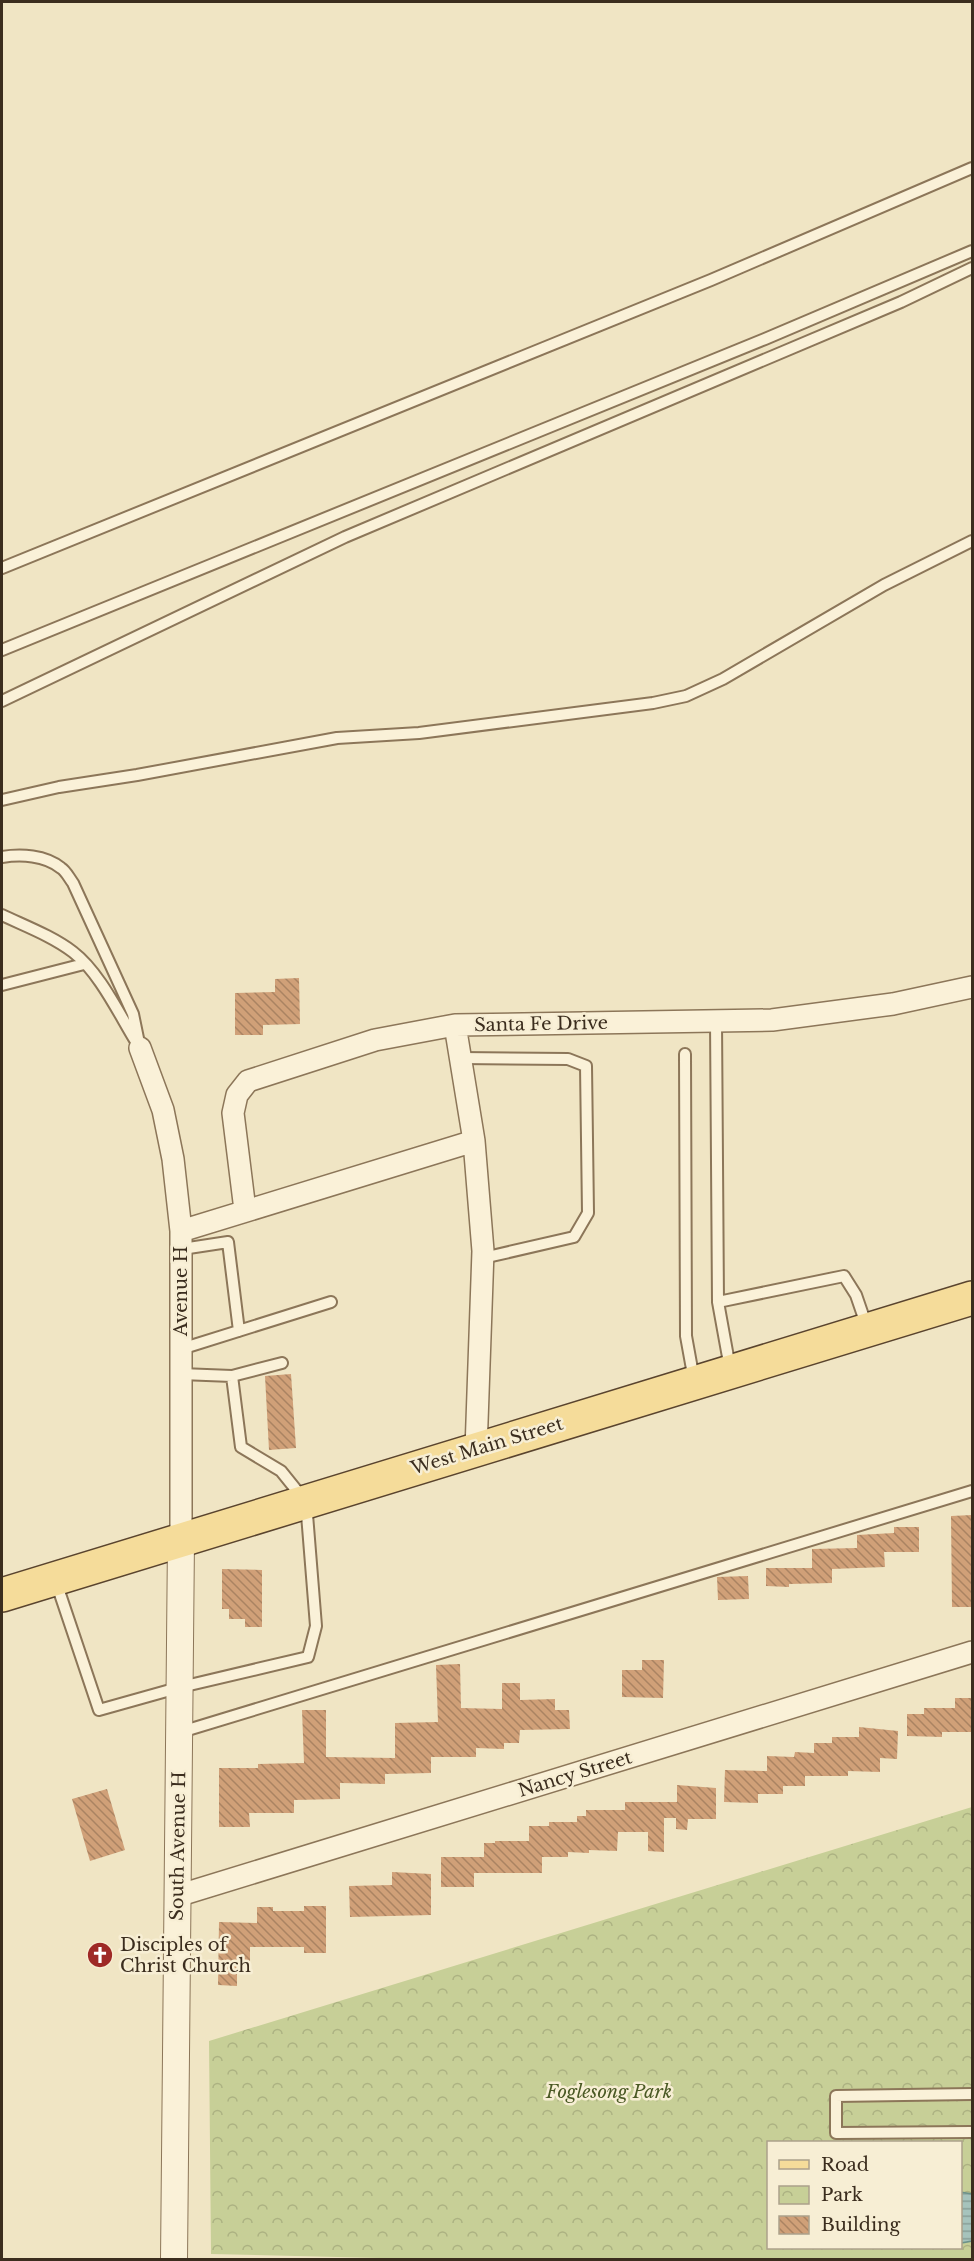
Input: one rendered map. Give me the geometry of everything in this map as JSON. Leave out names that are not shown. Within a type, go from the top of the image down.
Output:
[{"type":"main road","name":"West Main Street","points":[[2,1595],[972,1298]]},
{"type":"street","name":"Santa Fe Drive","points":[[245,1210],[233,1113],[237,1095],[248,1081],[375,1040],[455,1025],[772,1020],[882,1006],[972,987]]},
{"type":"street","points":[[455,1025],[474,1141],[483,1258],[476,1450]]},
{"type":"street","name":"Avenue H","points":[[140,1048],[163,1110],[173,1159],[182,1240],[181,1540]]},
{"type":"street","points":[[182,1240],[245,1210],[474,1141]]},
{"type":"street","name":"South Avenue H","points":[[174,2259],[181,1540]]},
{"type":"street","name":"Nancy Street","points":[[177,1896],[972,1652]]},
{"type":"lane","points":[[2,568],[711,280],[972,168]]},
{"type":"lane","points":[[2,650],[765,339],[972,251]]},
{"type":"lane","points":[[2,701],[345,537],[890,307],[972,268]]},
{"type":"lane","points":[[2,800],[59,787],[337,738],[465,728],[653,703],[686,696],[723,679],[884,585],[972,541]]},
{"type":"lane","points":[[2,857],[19,855],[42,858],[61,868],[73,883],[133,1014],[140,1048]]},
{"type":"lane","points":[[2,915],[74,952],[96,978],[140,1048]]},
{"type":"lane","points":[[2,985],[84,964]]},
{"type":"lane","points":[[716,1021],[718,1302],[730,1372]]},
{"type":"lane","points":[[684,1054],[686,1336],[695,1383]]},
{"type":"lane","points":[[460,1058],[568,1059],[585,1066],[588,1213],[574,1237],[483,1258]]},
{"type":"lane","points":[[182,1240],[228,1242],[239,1331]]},
{"type":"lane","points":[[718,1302],[844,1276],[856,1295],[868,1330]]},
{"type":"lane","points":[[181,1349],[331,1302]]},
{"type":"lane","points":[[181,1374],[232,1376],[282,1363]]},
{"type":"lane","points":[[55,1579],[99,1710],[181,1687],[308,1657],[316,1626],[306,1502],[281,1471],[241,1447],[232,1376]]},
{"type":"lane","points":[[180,1732],[972,1491]]},
{"type":"lane","points":[[972,2094],[836,2096],[836,2133],[972,2132]]},
{"type":"green space","name":"Foglesong Park","points":[[972,1807],[972,2259],[463,2260],[211,2254],[209,2041]]},
{"type":"water","points":[[962,2192],[972,2194],[972,2241],[962,2243]]},
{"type":"building","points":[[299,978],[300,1024],[263,1025],[263,1035],[235,1035],[235,993],[275,992],[275,979]]},
{"type":"building","points":[[291,1374],[296,1448],[269,1450],[265,1376]]},
{"type":"building","points":[[972,1515],[972,1607],[952,1607],[951,1516]]},
{"type":"building","points":[[894,1527],[919,1527],[919,1552],[884,1552],[885,1567],[832,1569],[832,1583],[789,1584],[789,1587],[766,1586],[766,1568],[812,1568],[812,1549],[857,1548],[857,1535],[894,1533]]},
{"type":"building","points":[[222,1569],[262,1570],[262,1627],[245,1627],[245,1619],[229,1619],[229,1609],[222,1609]]},
{"type":"building","points":[[748,1576],[749,1599],[718,1600],[717,1577]]},
{"type":"building","points":[[642,1660],[664,1660],[663,1698],[622,1697],[622,1670],[642,1670]]},
{"type":"building","points":[[460,1664],[461,1708],[502,1709],[502,1683],[520,1683],[520,1700],[555,1699],[555,1710],[569,1710],[570,1729],[520,1730],[519,1743],[504,1743],[504,1749],[476,1748],[476,1757],[431,1757],[431,1773],[385,1774],[385,1784],[340,1783],[340,1799],[294,1800],[294,1813],[249,1813],[250,1827],[219,1827],[219,1768],[258,1768],[258,1764],[304,1763],[302,1710],[326,1710],[326,1757],[395,1758],[395,1723],[438,1722],[436,1665]]},
{"type":"building","points":[[955,1698],[972,1698],[971,1732],[942,1732],[942,1737],[907,1736],[907,1714],[924,1714],[924,1708],[955,1708]]},
{"type":"building","points":[[859,1727],[898,1731],[897,1759],[880,1758],[880,1772],[848,1771],[848,1776],[805,1776],[805,1786],[783,1786],[783,1794],[758,1794],[758,1803],[724,1802],[725,1770],[767,1771],[767,1756],[794,1757],[795,1752],[814,1753],[814,1743],[832,1743],[832,1737],[859,1737]]},
{"type":"building","points":[[677,1785],[716,1788],[716,1819],[688,1819],[687,1830],[676,1829],[676,1818],[664,1818],[664,1852],[648,1851],[648,1832],[618,1832],[617,1851],[589,1850],[589,1853],[568,1852],[568,1857],[542,1857],[542,1873],[474,1873],[474,1887],[441,1887],[441,1857],[484,1857],[484,1843],[529,1841],[529,1826],[549,1826],[549,1822],[577,1822],[577,1816],[586,1816],[586,1810],[625,1810],[625,1802],[677,1802]]},
{"type":"building","points":[[107,1789],[125,1850],[90,1861],[72,1799]]},
{"type":"building","points":[[392,1872],[431,1874],[431,1915],[350,1917],[349,1886],[392,1885]]},
{"type":"building","points":[[304,1906],[326,1906],[326,1953],[304,1953],[304,1947],[250,1947],[250,1962],[237,1962],[237,1986],[218,1985],[219,1922],[257,1923],[257,1907],[273,1907],[273,1911],[304,1911]]},
{"type":"place","name":"Disciples of Christ Church","points":[[100,1955]]}]
